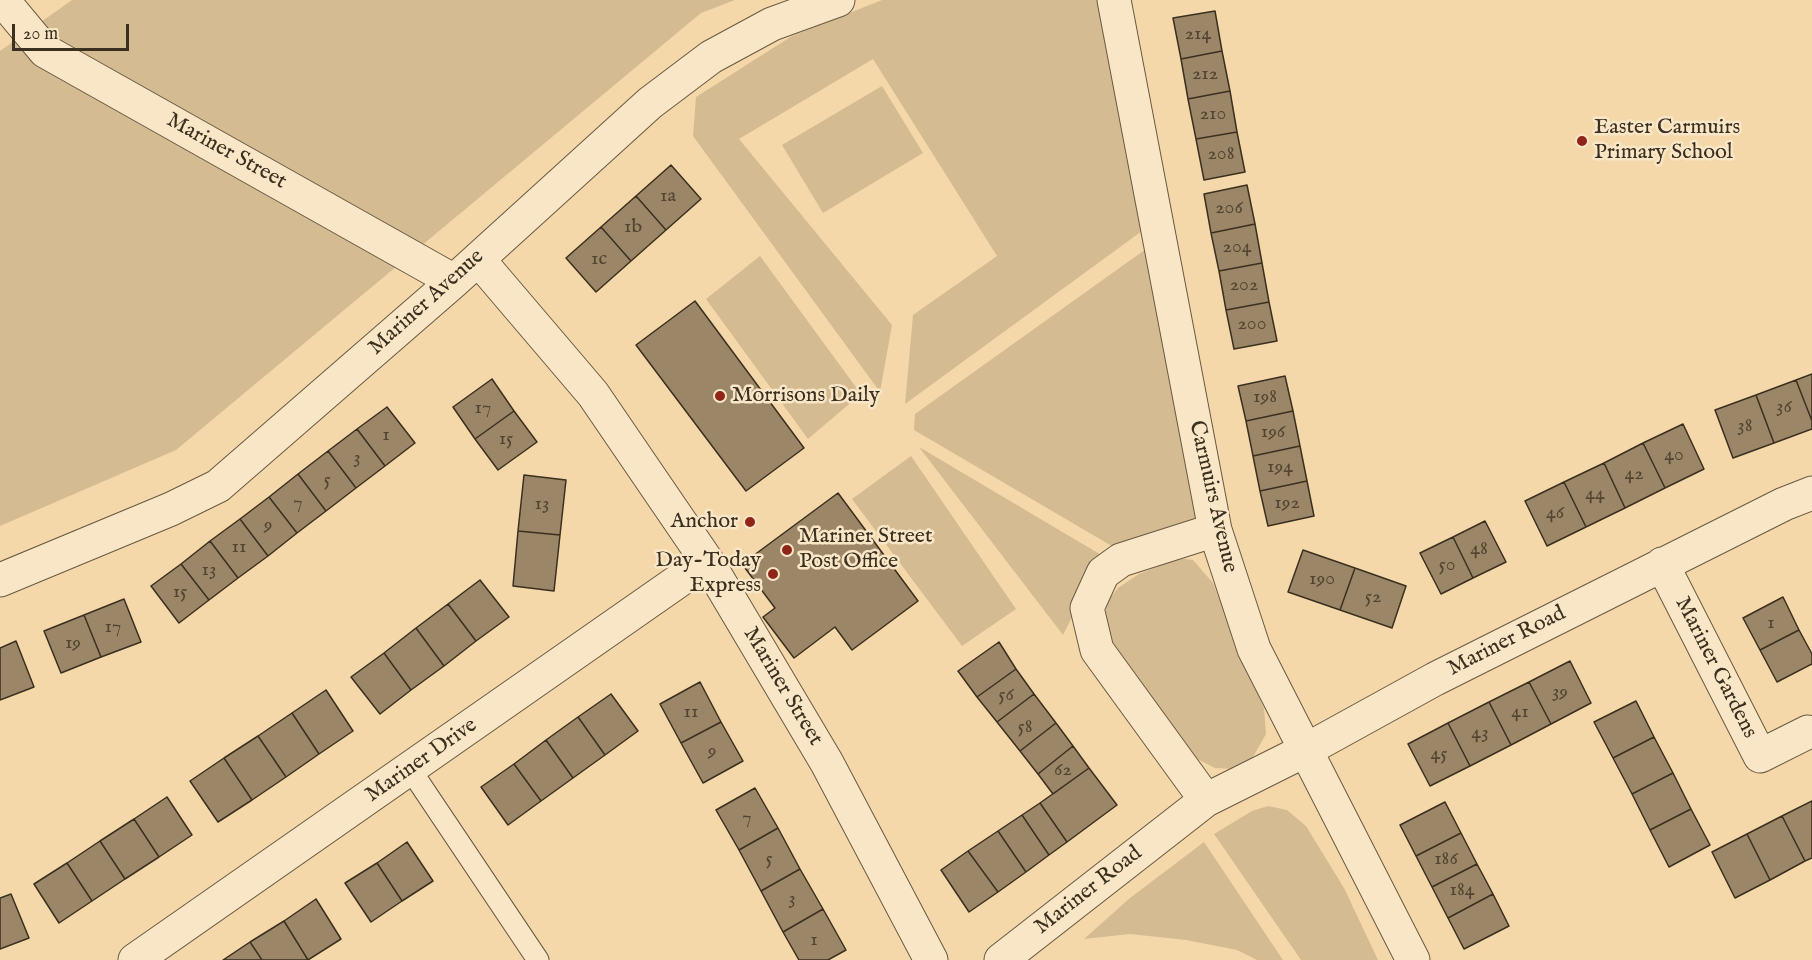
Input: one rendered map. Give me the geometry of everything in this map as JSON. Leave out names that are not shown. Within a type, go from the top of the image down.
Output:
[{"type":"street","name":"Mariner Avenue","points":[[0,580],[218,486],[454,281],[650,103],[711,57],[772,24],[838,0]]},
{"type":"street","name":"Carmuirs Avenue","points":[[1114,0],[1215,530],[1254,649],[1413,960]]},
{"type":"street","name":"Mariner Street","points":[[5,8],[45,51],[454,281]]},
{"type":"street","name":"Mariner Street","points":[[478,259],[593,394],[708,561],[827,763],[931,960]]},
{"type":"street","name":"Mariner Road","points":[[1001,960],[1206,800],[1306,750],[1435,679],[1662,564],[1784,504],[1812,493]]},
{"type":"street","points":[[1206,800],[1097,650],[1087,608],[1103,573],[1121,561],[1215,530]]},
{"type":"street","name":"Mariner Drive","points":[[135,960],[708,561]]},
{"type":"street","name":"Mariner Gardens","points":[[1662,564],[1760,756],[1808,732]]},
{"type":"lane","points":[[410,769],[538,960]]},
{"type":"shaded area","points":[[72,0],[735,0],[701,13],[176,450],[0,526],[0,51]]},
{"type":"shaded area","points":[[882,0],[1097,0],[1142,231],[905,404],[913,315],[997,256],[873,59],[739,139],[892,325],[880,392],[693,136],[696,97],[792,36]]},
{"type":"shaded area","points":[[882,86],[923,153],[823,213],[782,145]]},
{"type":"shaded area","points":[[1146,249],[1200,524],[1122,552],[914,430],[915,414]]},
{"type":"shaded area","points":[[760,256],[861,394],[808,439],[706,299]]},
{"type":"shaded area","points":[[919,447],[1103,556],[1063,635]]},
{"type":"shaded area","points":[[911,456],[1016,609],[962,646],[852,499]]},
{"type":"shaded area","points":[[1179,558],[1193,560],[1213,583],[1264,709],[1266,734],[1253,757],[1233,769],[1215,768],[1195,758],[1108,644],[1103,623],[1108,601],[1118,588],[1139,574]]},
{"type":"shaded area","points":[[1268,806],[1287,810],[1306,826],[1344,888],[1378,960],[1301,960],[1214,834],[1252,811]]},
{"type":"shaded area","points":[[1204,842],[1283,960],[1257,960],[1237,950],[1186,940],[1130,934],[1084,939],[1130,898]]},
{"type":"building","points":[[1215,11],[1222,51],[1181,59],[1173,18]]},
{"type":"building","points":[[1222,51],[1230,91],[1188,99],[1181,59]]},
{"type":"building","points":[[1230,91],[1237,132],[1196,139],[1188,99]]},
{"type":"building","points":[[1237,132],[1245,172],[1204,180],[1196,139]]},
{"type":"building","points":[[671,165],[701,199],[666,230],[636,196]]},
{"type":"building","points":[[1247,185],[1255,224],[1211,233],[1204,194]]},
{"type":"building","points":[[636,196],[666,230],[631,261],[601,227]]},
{"type":"building","points":[[1255,224],[1262,263],[1219,271],[1211,233]]},
{"type":"building","points":[[601,227],[631,261],[596,292],[566,258]]},
{"type":"building","points":[[1262,263],[1269,302],[1226,310],[1219,271]]},
{"type":"building","name":"Morrisons Daily","points":[[695,301],[804,448],[746,491],[636,345]]},
{"type":"building","points":[[1269,302],[1277,341],[1234,349],[1226,310]]},
{"type":"building","points":[[1812,374],[1812,421],[1796,380]]},
{"type":"building","points":[[1285,376],[1293,411],[1246,421],[1238,386]]},
{"type":"building","points":[[492,379],[514,411],[475,439],[453,407]]},
{"type":"building","points":[[1796,380],[1812,421],[1812,429],[1774,443],[1756,395]]},
{"type":"building","points":[[1756,395],[1774,443],[1733,458],[1715,410]]},
{"type":"building","points":[[387,407],[415,443],[385,466],[357,429]]},
{"type":"building","points":[[514,411],[537,442],[498,470],[475,439]]},
{"type":"building","points":[[1293,411],[1300,446],[1253,456],[1246,421]]},
{"type":"building","points":[[1683,424],[1704,469],[1665,488],[1643,443]]},
{"type":"building","points":[[357,429],[385,466],[356,488],[328,451]]},
{"type":"building","points":[[1643,443],[1665,488],[1625,508],[1604,463]]},
{"type":"building","points":[[1300,446],[1307,481],[1260,491],[1253,456]]},
{"type":"building","points":[[328,451],[356,488],[326,511],[298,474]]},
{"type":"building","points":[[1604,463],[1625,508],[1586,527],[1564,482]]},
{"type":"building","points":[[298,474],[326,511],[297,533],[269,497]]},
{"type":"building","points":[[524,475],[566,480],[560,535],[518,531]]},
{"type":"building","points":[[1307,481],[1314,516],[1268,526],[1260,491]]},
{"type":"building","points":[[1564,482],[1586,527],[1547,546],[1525,501]]},
{"type":"building","points":[[838,493],[918,601],[852,650],[835,627],[794,658],[763,617],[775,608],[742,564]]},
{"type":"building","points":[[269,497],[297,533],[268,556],[240,519]]},
{"type":"building","points":[[240,519],[268,556],[238,578],[210,541]]},
{"type":"building","points":[[1485,521],[1506,562],[1473,578],[1453,537]]},
{"type":"building","points":[[518,531],[560,535],[554,591],[513,586]]},
{"type":"building","points":[[1453,537],[1473,578],[1441,594],[1420,553]]},
{"type":"building","points":[[210,541],[238,578],[209,600],[181,564]]},
{"type":"building","points":[[1303,550],[1355,568],[1340,610],[1288,592]]},
{"type":"building","points":[[181,564],[209,600],[179,623],[151,586]]},
{"type":"building","points":[[1355,568],[1406,586],[1392,628],[1340,610]]},
{"type":"building","points":[[480,580],[509,617],[476,641],[448,604]]},
{"type":"building","points":[[1783,597],[1799,630],[1760,650],[1743,618]]},
{"type":"building","points":[[124,599],[141,642],[101,657],[84,615]]},
{"type":"building","points":[[448,604],[476,641],[444,666],[416,628]]},
{"type":"building","points":[[84,615],[101,657],[61,673],[44,631]]},
{"type":"building","points":[[416,628],[444,666],[411,690],[384,653]]},
{"type":"building","points":[[1799,630],[1812,654],[1812,664],[1777,682],[1760,650]]},
{"type":"building","points":[[16,641],[34,687],[0,700],[0,648]]},
{"type":"building","points":[[999,642],[1016,669],[977,697],[958,671]]},
{"type":"building","points":[[384,653],[411,690],[380,714],[351,677]]},
{"type":"building","points":[[1570,661],[1591,703],[1551,724],[1529,682]]},
{"type":"building","points":[[1016,669],[1034,694],[997,722],[977,697]]},
{"type":"building","points":[[700,682],[721,722],[681,743],[660,704]]},
{"type":"building","points":[[1529,682],[1551,724],[1511,745],[1489,702]]},
{"type":"building","points":[[326,690],[353,731],[319,754],[292,713]]},
{"type":"building","points":[[611,694],[638,731],[605,755],[578,717]]},
{"type":"building","points":[[1034,694],[1056,723],[1020,751],[997,722]]},
{"type":"building","points":[[1636,701],[1654,737],[1613,758],[1594,722]]},
{"type":"building","points":[[1489,702],[1511,745],[1470,766],[1448,723]]},
{"type":"building","points":[[292,713],[319,754],[286,777],[258,736]]},
{"type":"building","points":[[578,717],[605,755],[573,778],[546,740]]},
{"type":"building","points":[[721,722],[743,761],[703,783],[681,743]]},
{"type":"building","points":[[1056,723],[1073,746],[1038,774],[1020,751]]},
{"type":"building","points":[[1448,723],[1470,766],[1430,786],[1408,744]]},
{"type":"building","points":[[258,736],[286,777],[252,800],[224,758]]},
{"type":"building","points":[[1654,737],[1673,773],[1632,794],[1613,758]]},
{"type":"building","points":[[546,740],[573,778],[541,801],[514,764]]},
{"type":"building","points":[[1073,746],[1089,768],[1053,794],[1038,774]]},
{"type":"building","points":[[224,758],[252,800],[218,822],[190,781]]},
{"type":"building","points":[[514,764],[541,801],[508,825],[481,787]]},
{"type":"building","points":[[1089,768],[1117,805],[1067,842],[1040,803]]},
{"type":"building","points":[[1673,773],[1691,809],[1650,830],[1632,794]]},
{"type":"building","points":[[755,788],[778,828],[739,850],[716,810]]},
{"type":"building","points":[[167,797],[192,835],[159,857],[134,819]]},
{"type":"building","points":[[1812,801],[1812,858],[1805,861],[1782,816]]},
{"type":"building","points":[[1445,802],[1461,833],[1416,856],[1400,825]]},
{"type":"building","points":[[1040,803],[1067,842],[1049,855],[1022,815]]},
{"type":"building","points":[[1691,809],[1710,845],[1669,867],[1650,830]]},
{"type":"building","points":[[1022,815],[1049,855],[1026,872],[998,831]]},
{"type":"building","points":[[1782,816],[1805,861],[1770,880],[1747,834]]},
{"type":"building","points":[[134,819],[159,857],[125,879],[100,841]]},
{"type":"building","points":[[778,828],[800,869],[761,891],[739,850]]},
{"type":"building","points":[[998,831],[1026,872],[998,892],[968,851]]},
{"type":"building","points":[[1461,833],[1477,864],[1432,887],[1416,856]]},
{"type":"building","points":[[1747,834],[1770,880],[1735,898],[1712,852]]},
{"type":"building","points":[[100,841],[125,879],[92,901],[67,863]]},
{"type":"building","points":[[407,842],[433,881],[402,901],[377,863]]},
{"type":"building","points":[[968,851],[998,892],[969,912],[941,870]]},
{"type":"building","points":[[67,863],[92,901],[59,923],[34,884]]},
{"type":"building","points":[[377,863],[402,901],[371,922],[345,883]]},
{"type":"building","points":[[1477,864],[1493,894],[1448,918],[1432,887]]},
{"type":"building","points":[[800,869],[823,909],[783,932],[761,891]]},
{"type":"building","points":[[11,894],[29,938],[0,949],[0,898]]},
{"type":"building","points":[[1493,894],[1509,926],[1464,949],[1448,918]]},
{"type":"building","points":[[316,899],[341,939],[308,960],[284,921]]},
{"type":"building","points":[[823,909],[846,950],[828,960],[799,960],[783,932]]},
{"type":"building","points":[[284,921],[308,960],[262,960],[250,942]]},
{"type":"building","points":[[250,942],[262,960],[223,960]]},
{"type":"place","name":"Easter Carmuirs Primary School","points":[[1582,141]]},
{"type":"place","name":"Morrisons Daily","points":[[720,396]]},
{"type":"place","name":"Anchor","points":[[750,522]]},
{"type":"place","name":"Mariner Street Post Office","points":[[787,550]]},
{"type":"place","name":"Day-Today Express","points":[[773,574]]}]
